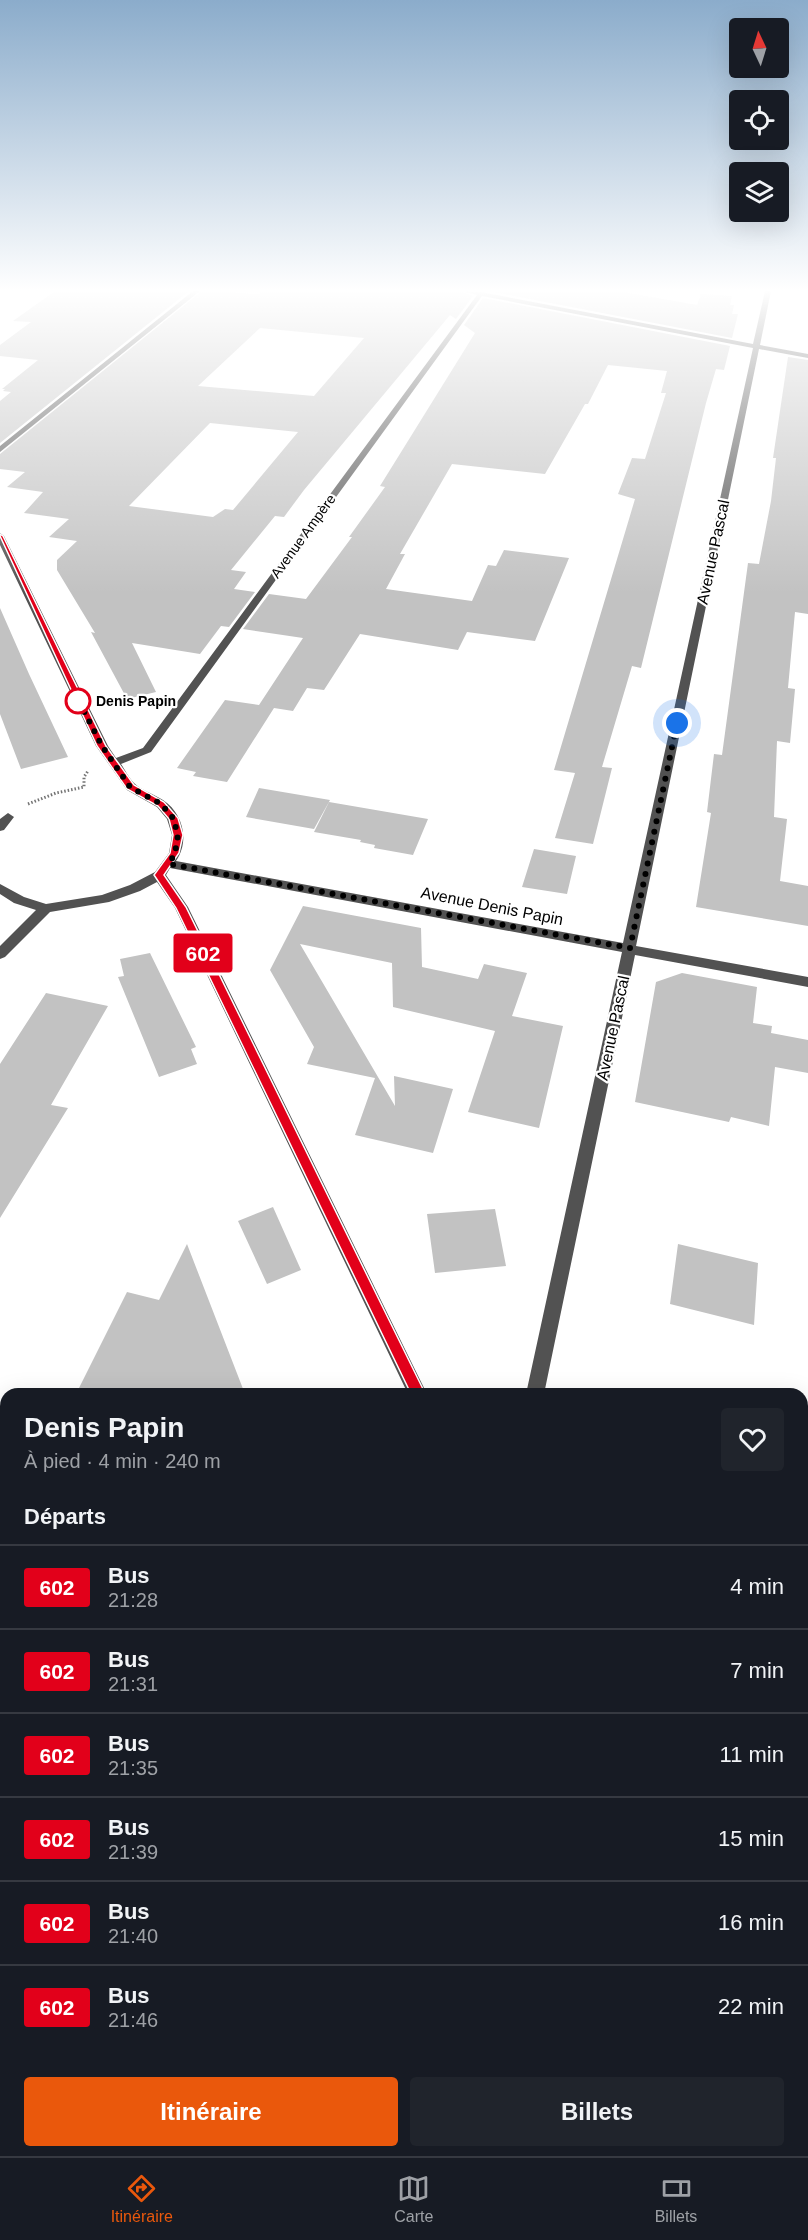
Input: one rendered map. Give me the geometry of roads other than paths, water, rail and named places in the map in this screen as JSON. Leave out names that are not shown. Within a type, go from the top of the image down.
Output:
[{"type":"street","points":[[0,450],[72,392]]},
{"type":"street","name":"Avenue Ampère","points":[[114,763],[147,750],[410,392]]},
{"type":"street","name":"Avenue Pascal","points":[[536,1388],[746,392]]},
{"type":"street","points":[[0,536],[83,711],[130,787],[161,804],[173,818],[178,835],[175,853],[164,869],[135,888],[104,899],[46,908],[19,900],[0,888]]},
{"type":"street","points":[[164,869],[415,1388]]},
{"type":"street","name":"Avenue Denis Papin","points":[[164,869],[630,948],[808,982]]},
{"type":"street","points":[[0,954],[46,908]]},
{"type":"place","name":"Denis Papin","points":[[78,701]]}]
